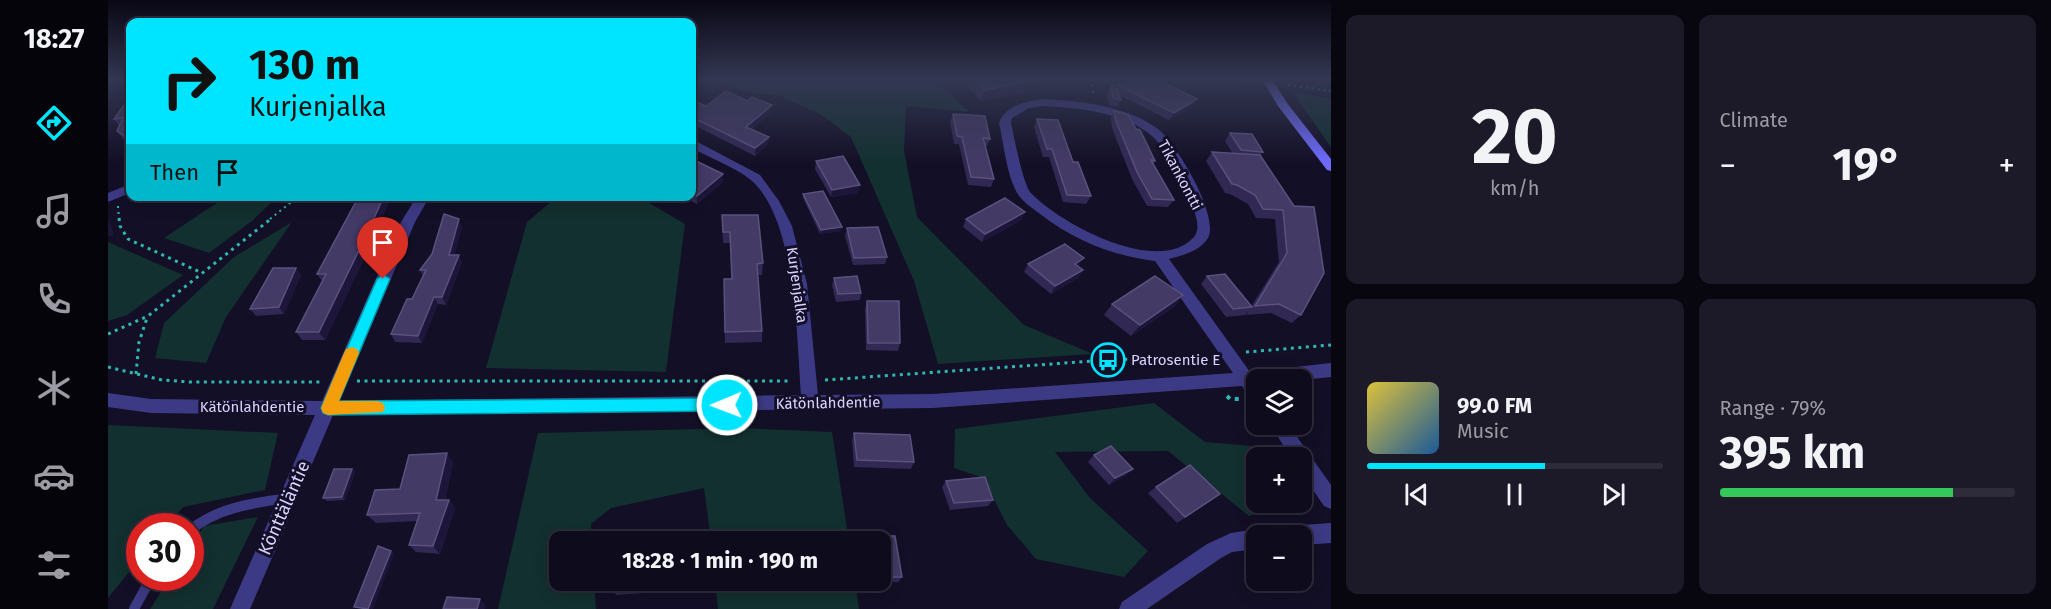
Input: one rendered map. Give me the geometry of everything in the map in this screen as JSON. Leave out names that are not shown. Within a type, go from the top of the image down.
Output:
[{"type":"street","name":"Tikankontti","points":[[1024,107],[1007,116],[1005,123],[1025,195],[1071,230],[1097,244],[1134,254],[1159,256],[1183,250],[1201,238],[1204,230],[1201,211],[1176,162],[1157,134],[1142,124],[1123,116],[1083,107]]},
{"type":"street","points":[[1285,107],[1331,167]]},
{"type":"street","name":"Kurjenjalka","points":[[696,145],[756,178],[763,185],[793,247],[810,403]]},
{"type":"street","points":[[108,198],[126,190]]},
{"type":"street","points":[[328,408],[408,222],[421,201]]},
{"type":"street","points":[[1159,256],[1246,378]]},
{"type":"street","name":"Kätönlahdentie","points":[[1312,372],[1331,370]]},
{"type":"street","name":"Kätönlahdentie","points":[[108,400],[151,406],[328,408],[933,401],[1246,378]]},
{"type":"street","name":"Könttäläntie","points":[[240,609],[328,408]]},
{"type":"street","points":[[1312,472],[1331,500]]},
{"type":"street","points":[[1312,534],[1331,533]]},
{"type":"street","points":[[1129,609],[1214,551],[1231,543],[1246,541]]},
{"type":"lane","points":[[204,518],[245,504],[288,498]]},
{"type":"lane","points":[[134,609],[144,591]]},
{"type":"path","points":[[126,190],[117,209],[120,226],[128,239],[202,274]]},
{"type":"path","points":[[108,334],[148,316],[293,201]]},
{"type":"path","points":[[136,374],[139,342],[148,316]]},
{"type":"path","points":[[108,367],[136,374],[190,382],[808,381],[1108,360],[1199,356],[1331,345]]},
{"type":"path","points":[[1199,356],[1230,399],[1246,397]]},
{"type":"green space","points":[[805,107],[906,107],[904,151],[917,217],[1024,325],[1093,354],[938,364],[914,281],[851,137],[823,116]]},
{"type":"green space","points":[[921,107],[964,107],[969,112]]},
{"type":"green space","points":[[1303,107],[1331,107],[1331,147]]},
{"type":"green space","points":[[220,201],[273,201],[252,221],[209,253],[164,238]]},
{"type":"green space","points":[[552,201],[646,201],[685,224],[666,372],[486,368],[527,222]]},
{"type":"green space","points":[[292,222],[226,317],[206,363],[155,358],[164,323],[234,257]]},
{"type":"green space","points":[[108,242],[183,275],[127,315],[108,321]]},
{"type":"green space","points":[[1154,403],[1205,442],[1264,447],[1246,447],[1246,513],[1258,513],[1249,516],[1168,451],[1055,452],[1090,498],[1148,551],[1124,577],[1036,559],[1007,525],[983,478],[954,468],[955,429]]},
{"type":"green space","points":[[108,425],[278,433],[265,490],[183,507],[178,513],[126,513],[126,576],[108,598]]},
{"type":"green space","points":[[740,428],[832,432],[847,531],[710,531],[704,488],[611,508],[591,524],[591,531],[549,531],[549,591],[595,591],[596,609],[498,609],[538,433]]},
{"type":"green space","points":[[258,517],[213,609],[150,609],[162,591],[204,591],[204,526]]},
{"type":"green space","points":[[716,591],[856,591],[859,609],[718,609]]},
{"type":"building","points":[[122,107],[126,107],[126,137],[117,131],[123,118],[114,119]]},
{"type":"building","points":[[696,107],[769,107],[746,127],[769,137],[755,148],[696,119]]},
{"type":"building","points":[[1163,107],[1183,107],[1174,113]]},
{"type":"building","points":[[1114,111],[1128,115],[1136,129],[1140,130],[1155,161],[1151,160],[1174,200],[1152,199],[1137,172]]},
{"type":"building","points":[[953,114],[985,116],[990,139],[983,138],[994,179],[971,177],[962,137],[957,136]]},
{"type":"building","points":[[1037,119],[1058,120],[1073,162],[1078,162],[1091,196],[1067,195],[1052,149],[1047,149]]},
{"type":"building","points":[[1230,133],[1252,134],[1263,152],[1241,150]]},
{"type":"building","points":[[1212,152],[1260,155],[1294,206],[1314,207],[1324,273],[1301,315],[1279,304],[1255,306],[1287,253],[1283,210],[1263,209],[1255,195],[1232,184]]},
{"type":"building","points":[[843,156],[860,185],[832,190],[816,161]]},
{"type":"building","points":[[696,161],[723,174],[696,196]]},
{"type":"building","points":[[823,191],[842,227],[821,230],[803,194]]},
{"type":"building","points":[[1005,198],[1025,212],[985,234],[966,219]]},
{"type":"building","points":[[356,201],[382,201],[319,332],[296,332],[326,274],[317,274]]},
{"type":"building","points":[[444,214],[459,219],[449,255],[459,255],[442,297],[434,297],[418,336],[391,334],[407,299],[412,299],[426,270],[420,270],[432,254]]},
{"type":"building","points":[[722,215],[758,215],[763,263],[757,264],[762,331],[725,332],[724,279],[732,279],[730,232],[723,232]]},
{"type":"building","points":[[878,227],[887,257],[854,258],[847,228]]},
{"type":"building","points":[[1065,244],[1084,258],[1075,264],[1083,270],[1055,286],[1028,264]]},
{"type":"building","points":[[273,268],[296,268],[279,307],[250,309]]},
{"type":"building","points":[[1225,274],[1252,307],[1233,309],[1207,276]]},
{"type":"building","points":[[857,276],[861,293],[838,294],[834,278]]},
{"type":"building","points":[[1155,276],[1183,295],[1140,325],[1112,304]]},
{"type":"building","points":[[867,301],[899,301],[900,343],[868,343]]},
{"type":"building","points":[[854,433],[910,435],[914,462],[857,460]]},
{"type":"building","points":[[1111,446],[1133,469],[1115,478],[1094,455]]},
{"type":"building","points":[[447,453],[436,500],[449,500],[433,546],[409,545],[420,513],[367,515],[375,490],[400,489],[409,455]]},
{"type":"building","points":[[1190,465],[1220,494],[1185,517],[1156,487]]},
{"type":"building","points":[[334,469],[352,469],[342,497],[323,498]]},
{"type":"building","points":[[985,477],[993,500],[954,503],[946,481]]},
{"type":"building","points":[[891,536],[895,536],[902,577],[891,577]]},
{"type":"building","points":[[378,546],[391,551],[368,609],[354,607]]},
{"type":"building","points":[[447,597],[480,599],[477,609],[443,609]]},
{"type":"slow traffic","points":[[352,353],[328,408],[377,408]]},
{"type":"place","name":"Patrosentie E","points":[[1108,360]]},
{"type":"route","points":[[383,279],[328,408],[727,405]]}]
